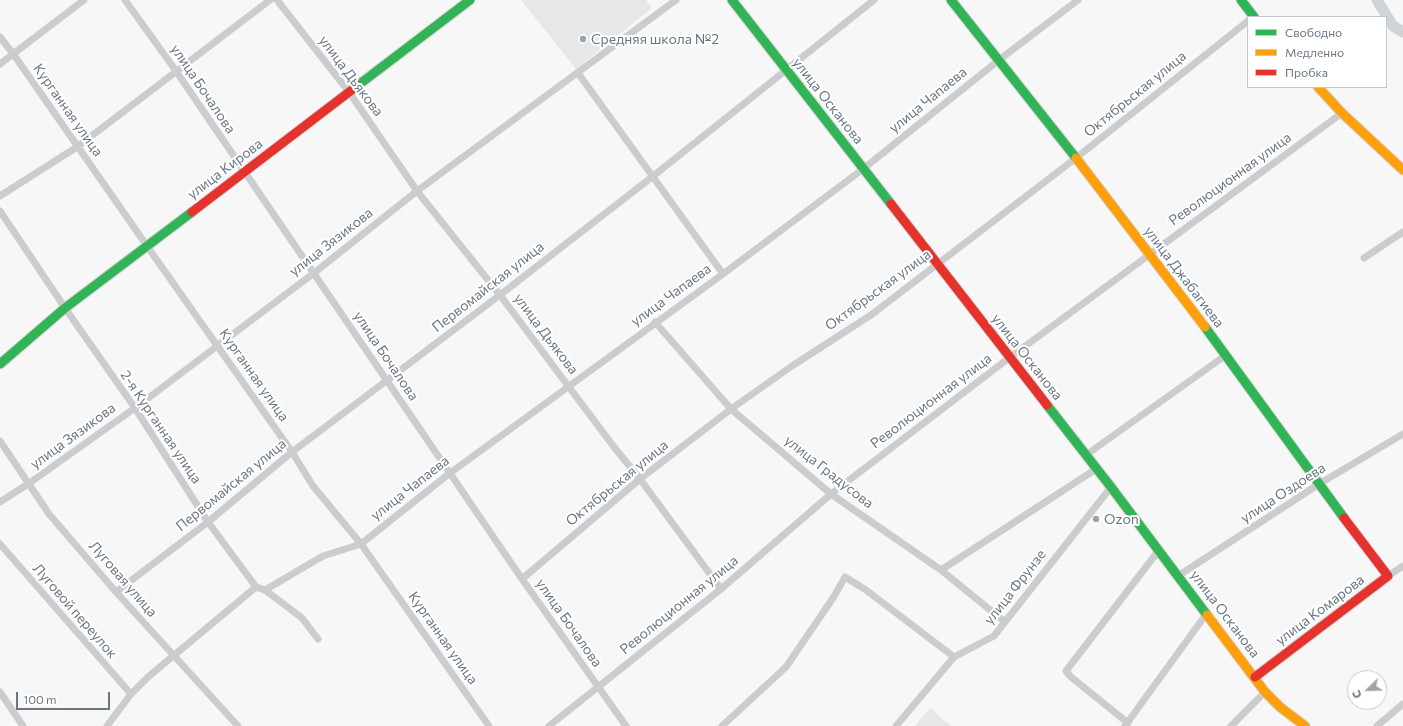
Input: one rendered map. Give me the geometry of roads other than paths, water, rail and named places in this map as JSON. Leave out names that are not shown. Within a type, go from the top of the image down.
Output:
[{"type":"main road","name":"улица Кирова","points":[[0,364],[65,308],[470,0]]},
{"type":"main road","name":"улица Осканова","points":[[732,0],[1009,358],[1111,486],[1265,692],[1280,708],[1305,726]]},
{"type":"main road","name":"улица Джабагиева","points":[[952,0],[1150,254],[1388,576]]},
{"type":"main road","points":[[1241,0],[1251,16]]},
{"type":"main road","points":[[1319,88],[1342,114],[1403,170]]},
{"type":"main road","name":"улица Комарова","points":[[1255,677],[1388,576]]},
{"type":"street","points":[[0,64],[14,55],[84,0]]},
{"type":"street","name":"улица Бочалова","points":[[126,0],[522,579],[626,726]]},
{"type":"street","points":[[0,196],[77,147],[270,0]]},
{"type":"street","name":"улица Дьякова","points":[[277,0],[349,92],[417,191],[500,294],[721,589]]},
{"type":"street","name":"улица Зязикова","points":[[0,502],[28,484],[135,408],[314,273],[417,191],[676,0]]},
{"type":"street","name":"Первомайская улица","points":[[116,592],[208,522],[292,452],[387,381],[652,177],[874,0]]},
{"type":"street","name":"улица Чапаева","points":[[266,590],[323,556],[361,544],[450,473],[655,322],[723,274],[863,169],[999,60],[1078,0]]},
{"type":"street","name":"Октябрьская улица","points":[[522,579],[640,479],[731,409],[792,366],[870,315],[1076,158],[1247,22]]},
{"type":"street","name":"Курганная улица","points":[[0,36],[292,452],[313,486],[361,544],[489,726]]},
{"type":"street","points":[[578,73],[723,274]]},
{"type":"street","name":"Революционная улица","points":[[549,726],[721,589],[831,494],[1009,358],[1342,114]]},
{"type":"street","name":"2-я Курганная улица","points":[[0,211],[65,308],[135,408],[208,522],[256,586]]},
{"type":"street","points":[[1364,258],[1403,232]]},
{"type":"street","name":"улица Градусова","points":[[655,322],[731,409],[831,494],[941,570],[1005,622]]},
{"type":"street","points":[[1086,455],[1226,355]]},
{"type":"street","name":"улица Оздоева","points":[[1178,576],[1319,484],[1403,434]]},
{"type":"street","name":"Луговая улица","points":[[0,442],[49,514],[116,592],[238,726]]},
{"type":"street","points":[[941,570],[1096,469]]},
{"type":"street","name":"улица Фрунзе","points":[[896,726],[954,657],[994,636],[1111,486]]},
{"type":"street","name":"Луговой переулок","points":[[0,544],[131,694]]},
{"type":"street","points":[[1158,550],[1066,670],[1071,677],[1127,724],[1207,613]]},
{"type":"street","name":"улица Комарова","points":[[1388,576],[1403,566]]},
{"type":"street","points":[[722,726],[786,667],[833,598],[845,577],[866,590],[954,657]]},
{"type":"street","points":[[107,726],[131,694],[148,677],[256,586],[266,590],[302,618],[318,639]]},
{"type":"street","points":[[0,692],[23,726]]},
{"type":"street","points":[[1231,726],[1265,692]]},
{"type":"street","points":[[1377,726],[1403,704]]},
{"type":"waterway","points":[[1377,0],[1387,16]]},
{"type":"waterway","points":[[1387,16],[1393,26],[1403,32]]},
{"type":"place","name":"Средняя школа №2","points":[[583,39]]},
{"type":"place","name":"Ozon","points":[[1096,519]]}]
